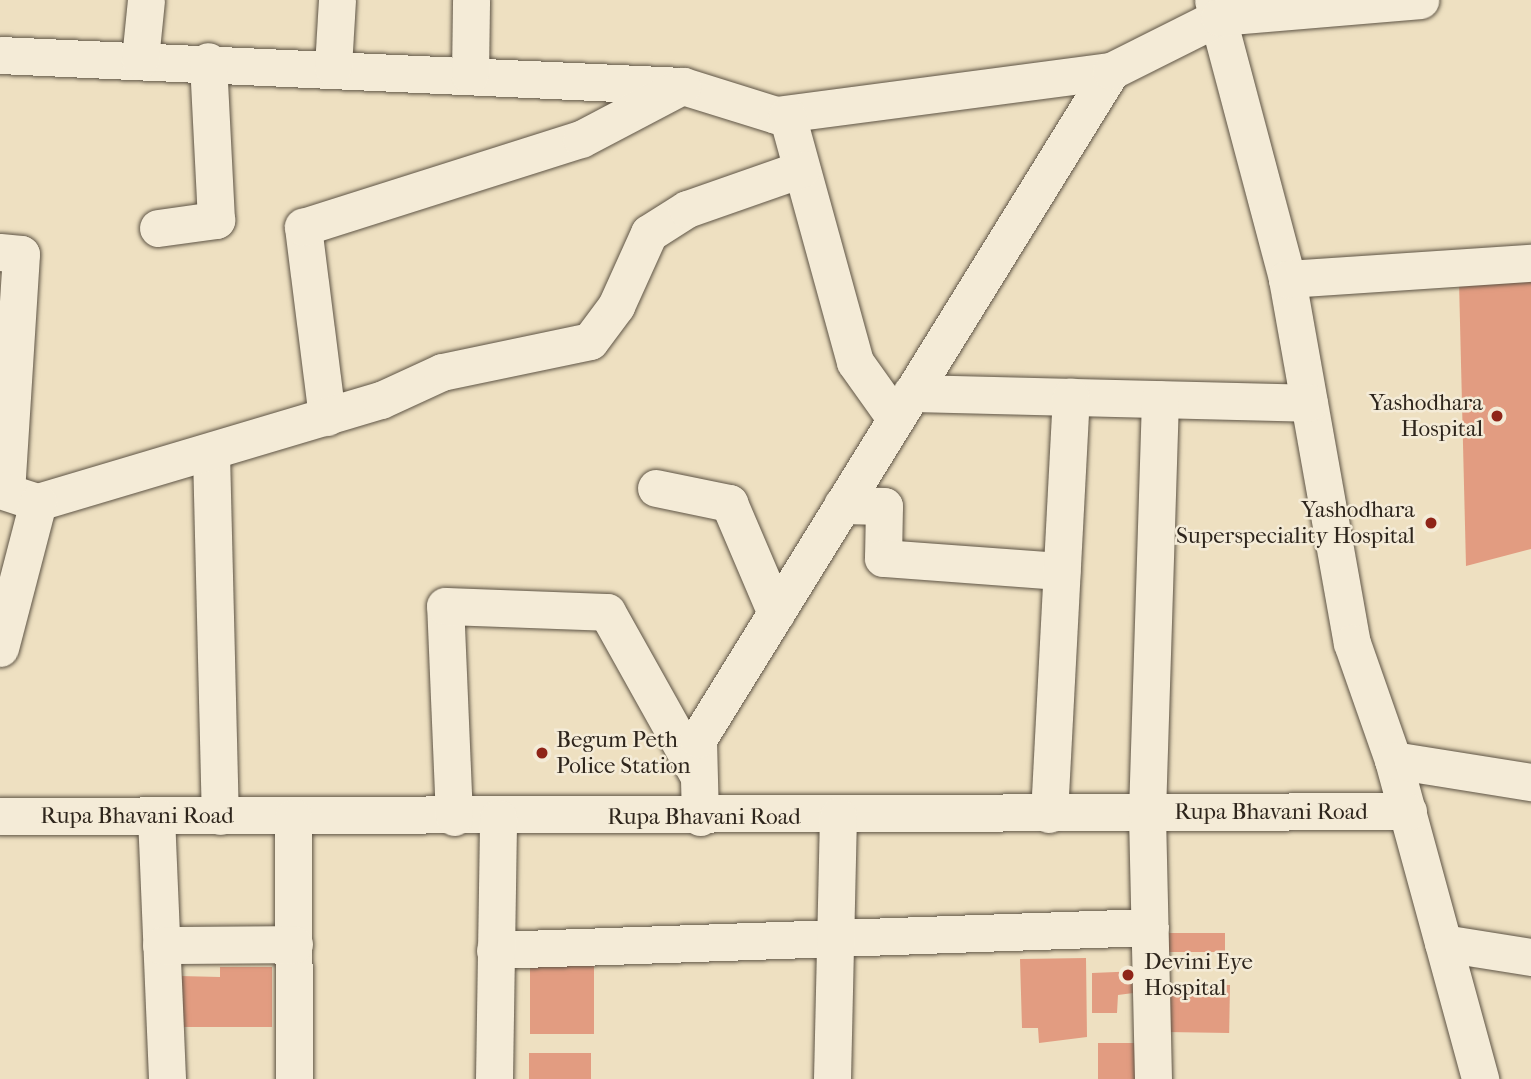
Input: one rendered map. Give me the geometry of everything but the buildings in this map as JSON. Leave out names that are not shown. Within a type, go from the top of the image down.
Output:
[{"type":"street","points":[[140,59],[146,0]]},
{"type":"street","points":[[333,68],[337,0]]},
{"type":"street","points":[[470,75],[471,0]]},
{"type":"street","points":[[0,55],[208,61],[683,86],[787,115],[1111,71],[1216,8],[1420,0]]},
{"type":"street","points":[[1216,8],[1287,279],[1352,643],[1408,811],[1480,1079]]},
{"type":"street","points":[[158,228],[216,220],[208,61]]},
{"type":"street","points":[[701,800],[698,739],[1111,71]]},
{"type":"street","points":[[327,417],[303,227],[581,139],[683,86]]},
{"type":"street","points":[[787,115],[855,362],[903,405],[1072,397],[1309,403]]},
{"type":"street","points":[[15,494],[211,453],[327,417],[442,372],[590,341],[616,306],[649,233],[687,209],[801,169]]},
{"type":"street","points":[[0,252],[21,254],[15,494],[0,648]]},
{"type":"street","points":[[1287,279],[1531,263]]},
{"type":"street","points":[[1049,814],[1072,397]]},
{"type":"street","points":[[1153,1079],[1147,813],[1160,399]]},
{"type":"street","points":[[211,453],[220,816]]},
{"type":"street","points":[[656,488],[729,503],[775,613]]},
{"type":"street","points":[[842,505],[884,506],[883,558],[1062,571]]},
{"type":"street","points":[[454,817],[445,606],[607,612],[701,800]]},
{"type":"street","points":[[1393,760],[1531,782]]},
{"type":"street","name":"Rupa Bhavani Road","points":[[0,816],[498,818],[701,800],[838,816],[1408,811]]},
{"type":"street","points":[[156,816],[167,1079]]},
{"type":"street","points":[[832,1079],[831,939],[838,816]]},
{"type":"street","points":[[293,817],[294,1079]]},
{"type":"street","points":[[494,1079],[498,818]]},
{"type":"street","points":[[495,950],[1150,927]]},
{"type":"street","points":[[1443,943],[1531,957]]},
{"type":"street","points":[[162,945],[293,944]]},
{"type":"place","name":"Yashodhara Hospital","points":[[1497,416]]},
{"type":"place","name":"Yashodhara Superspeciality Hospital","points":[[1431,523]]},
{"type":"place","name":"Begum Peth Police Station","points":[[542,753]]},
{"type":"place","name":"Devini Eye Hospital","points":[[1128,975]]}]
